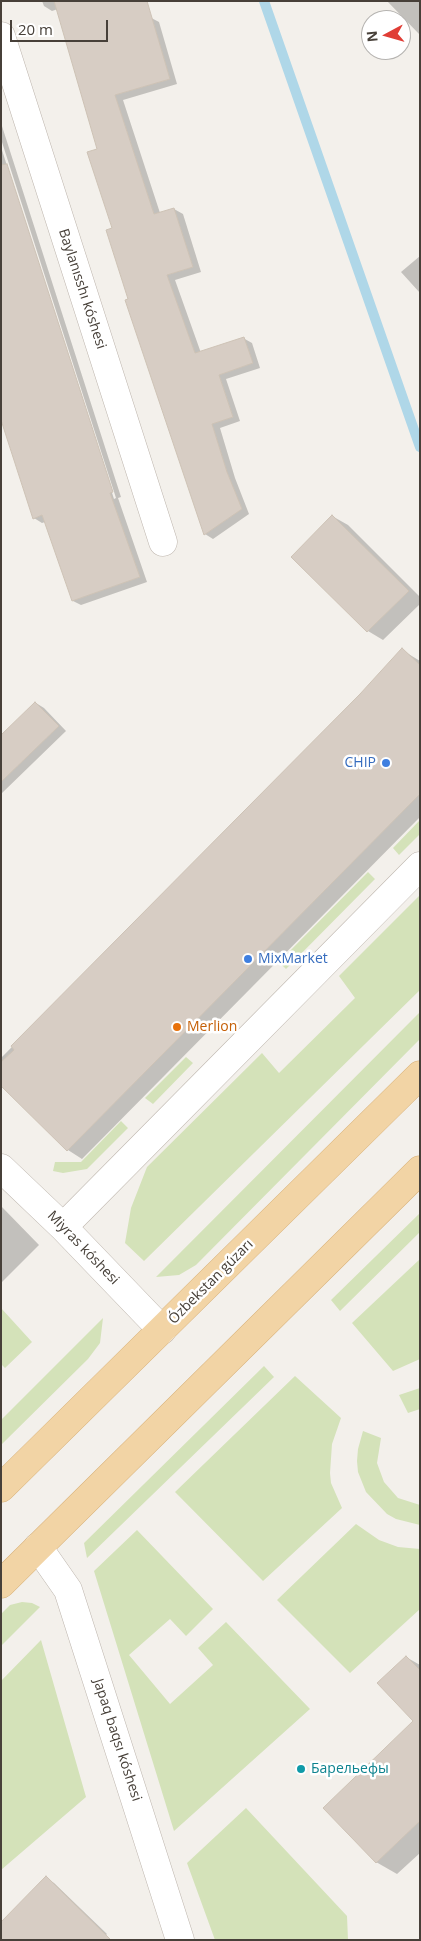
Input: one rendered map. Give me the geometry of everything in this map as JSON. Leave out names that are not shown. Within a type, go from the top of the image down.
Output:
[{"type":"main road","name":"Ózbekstan gúzarı","points":[[1,1488],[420,1075]]},
{"type":"main road","points":[[1,1584],[420,1170]]},
{"type":"street","name":"Baylanısshı kóshesi","points":[[1,36],[163,542]]},
{"type":"street","points":[[63,1227],[420,866]]},
{"type":"street","name":"Miyras kóshesi","points":[[1,1168],[63,1227],[162,1330]]},
{"type":"street","name":"Japaq baqsı kóshesi","points":[[38,1547],[68,1590],[180,1940]]},
{"type":"green space","points":[[420,820],[420,834],[399,855],[393,848]]},
{"type":"green space","points":[[368,872],[375,879],[286,969],[279,962]]},
{"type":"green space","points":[[420,895],[420,990],[144,1261],[125,1243],[131,1208],[147,1167],[262,1053],[279,1073],[355,998],[339,976]]},
{"type":"green space","points":[[420,1012],[420,1039],[196,1265],[179,1275],[156,1277]]},
{"type":"green space","points":[[186,1057],[193,1063],[153,1104],[145,1098]]},
{"type":"green space","points":[[121,1121],[128,1128],[87,1169],[63,1173],[53,1171],[55,1162],[81,1162]]},
{"type":"green space","points":[[420,1213],[420,1232],[340,1311],[331,1300]]},
{"type":"green space","points":[[420,1259],[420,1359],[393,1371],[352,1323]]},
{"type":"green space","points":[[1,1308],[32,1342],[5,1368],[1,1364]]},
{"type":"green space","points":[[103,1318],[100,1343],[88,1359],[1,1445],[1,1420]]},
{"type":"green space","points":[[264,1366],[274,1377],[87,1558],[84,1543]]},
{"type":"green space","points":[[295,1376],[341,1418],[332,1444],[330,1473],[331,1483],[342,1508],[263,1581],[175,1492]]},
{"type":"green space","points":[[420,1388],[420,1409],[408,1413],[399,1395]]},
{"type":"green space","points":[[363,1431],[381,1438],[377,1463],[384,1482],[398,1498],[420,1505],[420,1525],[396,1519],[387,1514],[366,1492],[358,1472],[357,1461]]},
{"type":"green space","points":[[356,1524],[379,1540],[398,1547],[420,1549],[420,1609],[350,1673],[277,1600]]},
{"type":"green space","points":[[137,1530],[213,1609],[186,1636],[170,1619],[129,1655],[170,1704],[213,1665],[198,1648],[226,1622],[310,1709],[174,1831],[94,1571]]},
{"type":"green space","points":[[22,1602],[32,1603],[40,1607],[1,1646],[1,1614],[10,1605]]},
{"type":"green space","points":[[41,1640],[86,1797],[1,1870],[1,1681]]},
{"type":"green space","points":[[246,1808],[347,1916],[348,1940],[215,1940],[187,1863]]},
{"type":"building","points":[[54,1],[147,1],[170,79],[115,95],[154,214],[174,208],[193,267],[167,275],[195,353],[244,337],[253,363],[219,375],[233,417],[212,424],[227,472],[242,509],[204,535],[125,300],[128,299],[106,230],[112,228],[87,152],[97,149]]},
{"type":"building","points":[[7,164],[113,492],[110,493],[140,577],[72,601],[42,515],[33,519],[1,420],[1,165]]},
{"type":"building","points":[[332,515],[409,591],[367,632],[291,557]]},
{"type":"building","points":[[402,648],[420,665],[420,794],[67,1151],[1,1086],[1,1062],[14,1050],[11,1046],[360,694]]},
{"type":"building","points":[[35,702],[59,726],[1,782],[1,735]]},
{"type":"building","points":[[406,1656],[420,1670],[420,1821],[376,1863],[323,1808],[413,1721],[377,1683]]},
{"type":"building","points":[[46,1876],[111,1940],[1,1940],[1,1922]]},
{"type":"waterway","points":[[264,1],[420,447]]},
{"type":"place","name":"CHIP","points":[[386,763]]},
{"type":"place","name":"MixMarket","points":[[248,959]]},
{"type":"place","name":"Merlion","points":[[177,1027]]},
{"type":"place","name":"Барельефы","points":[[301,1769]]}]
